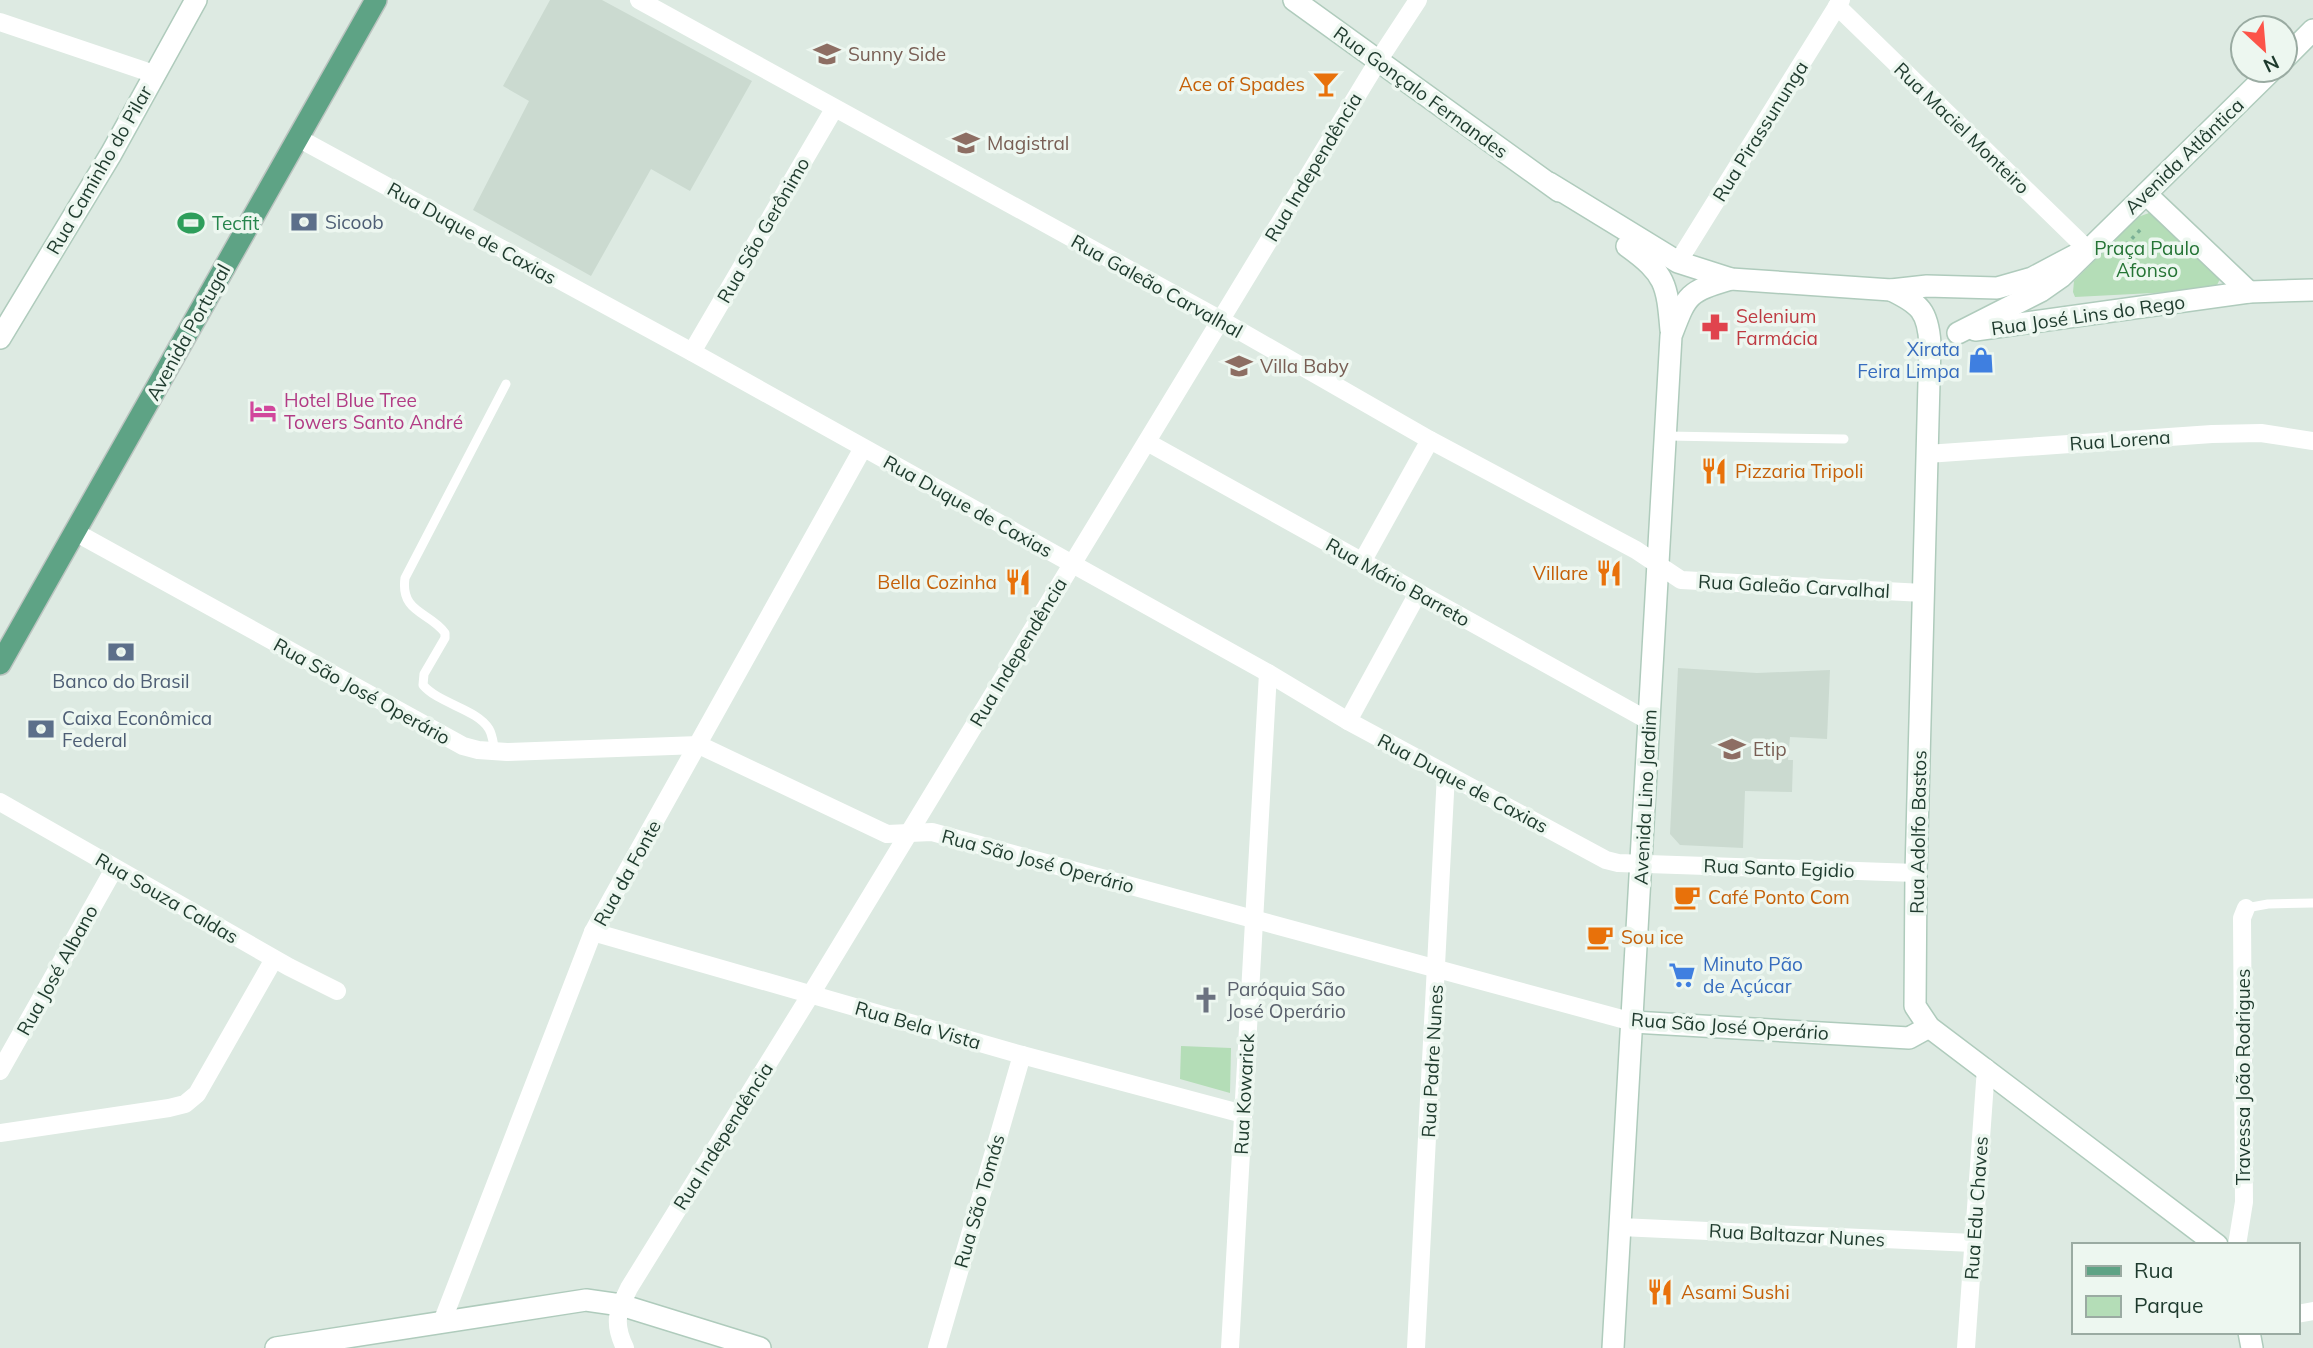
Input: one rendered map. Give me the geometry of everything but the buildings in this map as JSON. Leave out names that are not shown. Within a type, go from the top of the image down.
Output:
[{"type":"main road","name":"Rua Caminho do Pilar","points":[[0,338],[111,154],[196,0]]},
{"type":"main road","name":"Avenida Portugal","points":[[0,664],[376,0]]},
{"type":"main road","name":"Rua Gonçalo Fernandes","points":[[1294,0],[1549,183],[1657,271],[1667,295],[1671,336]]},
{"type":"main road","points":[[2299,44],[2313,30]]},
{"type":"main road","name":"Avenida Atlântica","points":[[1958,333],[2041,291],[2071,267],[2258,84]]},
{"type":"main road","name":"Rua Gonçalo Fernandes","points":[[1549,183],[1678,261],[1731,279],[1891,290],[1927,286],[1986,288],[2008,286],[2032,278],[2087,250]]},
{"type":"main road","points":[[2146,194],[2249,292]]},
{"type":"main road","name":"Avenida Lino Jardim","points":[[1613,1348],[1671,336],[1689,296],[1703,287],[1731,279]]},
{"type":"main road","name":"Rua Adolfo Bastos","points":[[1891,290],[1919,307],[1928,322],[1930,344],[1915,1006],[1930,1027],[2214,1243]]},
{"type":"main road","name":"Rua José Lins do Rego","points":[[1930,344],[1946,335],[1958,333],[2249,292],[2313,290]]},
{"type":"main road","name":"Rua São José Operário","points":[[1633,1021],[1909,1038],[1930,1027]]},
{"type":"main road","points":[[276,1348],[363,1341],[442,1322],[586,1300],[621,1305],[760,1348]]},
{"type":"street","name":"Rua Galeão Carvalhal","points":[[639,0],[1219,319],[1430,440],[1636,550],[1681,580],[1923,593]]},
{"type":"street","name":"Rua Independência","points":[[621,1305],[1147,442],[1219,319],[1418,0]]},
{"type":"street","name":"Rua Maciel Monteiro","points":[[1839,3],[2087,250]]},
{"type":"street","name":"Rua Pirassununga","points":[[1678,261],[1839,3]]},
{"type":"street","points":[[0,22],[154,74]]},
{"type":"street","name":"Rua São Gerônimo","points":[[692,352],[834,109]]},
{"type":"street","name":"Rua Duque de Caxias","points":[[298,138],[692,352],[1446,774],[1606,860],[1641,864]]},
{"type":"street","name":"Rua Lorena","points":[[1927,454],[2212,434],[2261,433],[2313,441]]},
{"type":"street","points":[[1362,562],[1430,440]]},
{"type":"street","name":"Rua Mário Barreto","points":[[1147,442],[1649,721]]},
{"type":"street","name":"Rua da Fonte","points":[[442,1322],[593,932],[863,448]]},
{"type":"street","name":"Rua São José Operário","points":[[75,532],[463,746],[495,751],[699,745],[887,834],[932,832],[1633,1021]]},
{"type":"street","points":[[1348,721],[1418,593]]},
{"type":"street","name":"Rua Kowarick","points":[[1230,1348],[1268,673]]},
{"type":"street","name":"Rua Padre Nunes","points":[[1416,1348],[1446,774]]},
{"type":"street","name":"Rua Souza Caldas","points":[[0,802],[274,959],[337,991]]},
{"type":"street","name":"Rua Santo Egidio","points":[[1641,864],[1916,873]]},
{"type":"street","name":"Rua José Albano","points":[[0,1071],[114,869]]},
{"type":"street","name":"Travessa João Rodrigues","points":[[2237,1243],[2244,1202],[2242,918],[2246,908]]},
{"type":"street","name":"Rua Bela Vista","points":[[593,932],[1022,1055],[1243,1114]]},
{"type":"street","points":[[0,1133],[185,1104],[197,1094],[274,959]]},
{"type":"street","name":"Rua São Tomás","points":[[937,1348],[1022,1055]]},
{"type":"street","name":"Rua Edu Chaves","points":[[1966,1348],[1986,1068]]},
{"type":"street","name":"Rua Baltazar Nunes","points":[[1620,1227],[1973,1243]]},
{"type":"street","points":[[621,1305],[617,1319],[618,1332],[625,1348]]},
{"type":"lane","points":[[495,751],[491,733],[483,722],[423,685],[424,674],[446,633],[414,609],[404,587],[405,578],[506,384]]},
{"type":"lane","points":[[1665,436],[1844,439]]},
{"type":"lane","points":[[2246,908],[2269,904],[2313,903]]},
{"type":"shaded area","points":[[550,0],[602,0],[752,81],[690,191],[651,169],[591,276],[473,210],[529,101],[503,86]]},
{"type":"shaded area","name":"Etip","points":[[1678,668],[1757,673],[1830,670],[1827,739],[1790,737],[1788,760],[1793,760],[1792,792],[1745,791],[1743,848],[1680,845],[1670,834]]},
{"type":"green space","name":"Praça Paulo Afonso","points":[[2149,213],[2217,272],[2220,279],[2216,287],[2211,290],[2075,297],[2074,281],[2138,217]]},
{"type":"green space","points":[[1181,1046],[1231,1048],[1230,1093],[1180,1079]]},
{"type":"place","name":"Sunny Side","points":[[827,54]]},
{"type":"place","name":"Ace of Spades","points":[[1326,84]]},
{"type":"place","name":"Magistral","points":[[966,143]]},
{"type":"place","name":"Sicoob","points":[[304,222]]},
{"type":"place","name":"Tecfit","points":[[191,223]]},
{"type":"place","name":"Selenium Farmácia","points":[[1715,327]]},
{"type":"place","name":"Xirata Feira Limpa","points":[[1981,360]]},
{"type":"place","name":"Villa Baby","points":[[1239,366]]},
{"type":"place","name":"Hotel Blue Tree Towers Santo André","points":[[263,411]]},
{"type":"place","name":"Pizzaria Tripoli","points":[[1714,471]]},
{"type":"place","name":"Villare","points":[[1609,573]]},
{"type":"place","name":"Bella Cozinha","points":[[1018,582]]},
{"type":"place","name":"Banco do Brasil","points":[[121,652]]},
{"type":"place","name":"Caixa Econômica Federal","points":[[41,729]]},
{"type":"place","name":"Etip","points":[[1732,749]]},
{"type":"place","name":"Café Ponto Com","points":[[1687,897]]},
{"type":"place","name":"Sou ice","points":[[1600,937]]},
{"type":"place","name":"Minuto Pão de Açúcar","points":[[1682,975]]},
{"type":"place","name":"Paróquia São José Operário","points":[[1206,1000]]},
{"type":"place","name":"Asami Sushi","points":[[1660,1292]]}]
